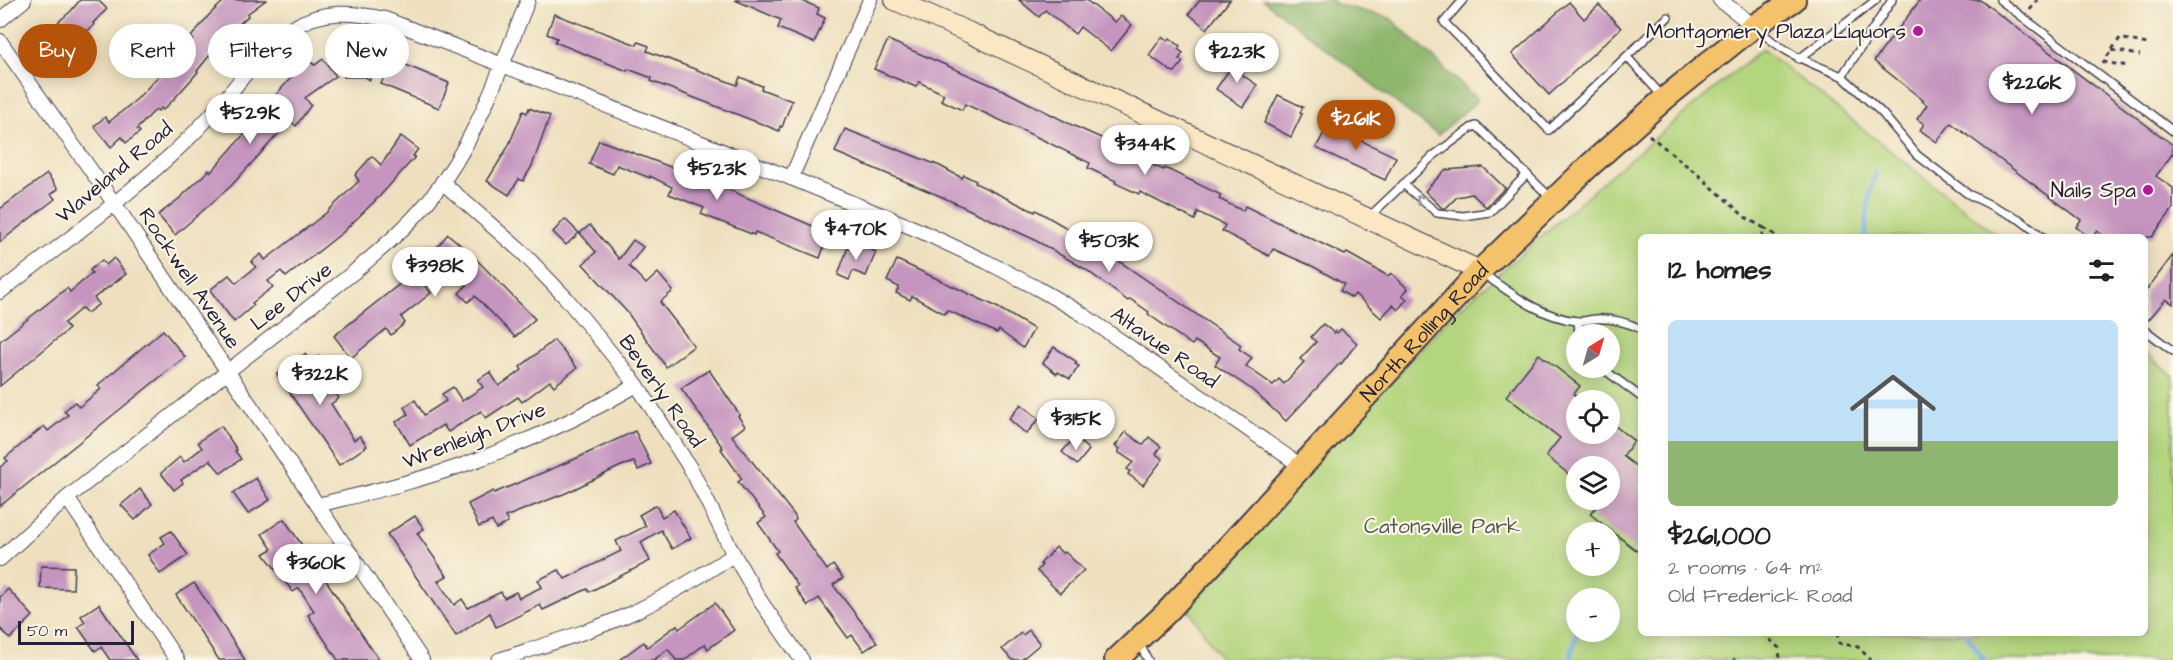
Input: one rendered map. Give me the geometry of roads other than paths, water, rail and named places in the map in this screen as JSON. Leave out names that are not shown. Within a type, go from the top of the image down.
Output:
[{"type":"main road","name":"North Rolling Road","points":[[1754,26],[1775,0]]},
{"type":"main road","name":"North Rolling Road","points":[[1116,660],[1143,651],[1216,560],[1480,271],[1664,99],[1754,26],[1794,0]]},
{"type":"street","points":[[0,20],[24,0]]},
{"type":"street","name":"Lee Drive","points":[[0,559],[66,498],[390,242],[419,212],[442,182],[476,127],[528,0]]},
{"type":"street","points":[[791,178],[870,0]]},
{"type":"street","points":[[895,0],[1480,271]]},
{"type":"street","points":[[1720,0],[1754,26]]},
{"type":"street","name":"Waveland Road","points":[[0,292],[155,170],[220,106],[275,41],[294,27],[315,18],[357,13],[385,19],[502,65]]},
{"type":"street","name":"Rockwell Avenue","points":[[0,41],[114,202],[422,660]]},
{"type":"street","name":"Altavue Road","points":[[502,65],[791,178],[918,230],[987,262],[1078,312],[1301,466]]},
{"type":"street","name":"Beverly Road","points":[[442,182],[523,254],[566,298],[637,385],[692,471],[761,602],[802,660]]},
{"type":"street","name":"Wrenleigh Drive","points":[[318,505],[403,484],[472,462],[559,426],[637,385]]},
{"type":"street","points":[[66,498],[177,660]]},
{"type":"street","points":[[499,660],[575,636],[636,611],[735,555]]},
{"type":"lane","points":[[1463,0],[1444,21],[1549,130],[1668,17]]},
{"type":"lane","points":[[1799,59],[1876,0]]},
{"type":"lane","points":[[1842,76],[1892,0]]},
{"type":"lane","points":[[2000,0],[2173,130]]},
{"type":"lane","points":[[1754,26],[1774,45],[1799,59],[1842,76],[1882,113],[1917,155],[1968,194],[2019,219],[2039,234]]},
{"type":"lane","points":[[1627,57],[1664,99]]},
{"type":"lane","points":[[1368,219],[1433,156],[1476,126],[1553,201]]},
{"type":"lane","points":[[1403,184],[1437,213],[1464,216],[1487,213],[1527,174]]},
{"type":"lane","points":[[1480,271],[1526,304],[1549,313],[1578,321],[1611,319],[1638,328]]},
{"type":"lane","points":[[2148,332],[2173,351]]},
{"type":"lane","points":[[1615,378],[1638,395]]},
{"type":"waterway","points":[[1865,234],[1869,195],[1876,172]]},
{"type":"waterway","points":[[1968,636],[1984,660]]},
{"type":"waterway","points":[[1570,660],[1574,642]]},
{"type":"place","name":"Montgomery Plaza Liquors","points":[[1918,31]]},
{"type":"place","name":"Nails Spa","points":[[2148,190]]},
{"type":"park label","name":"Catonsville Park","points":[[1442,526]]}]
